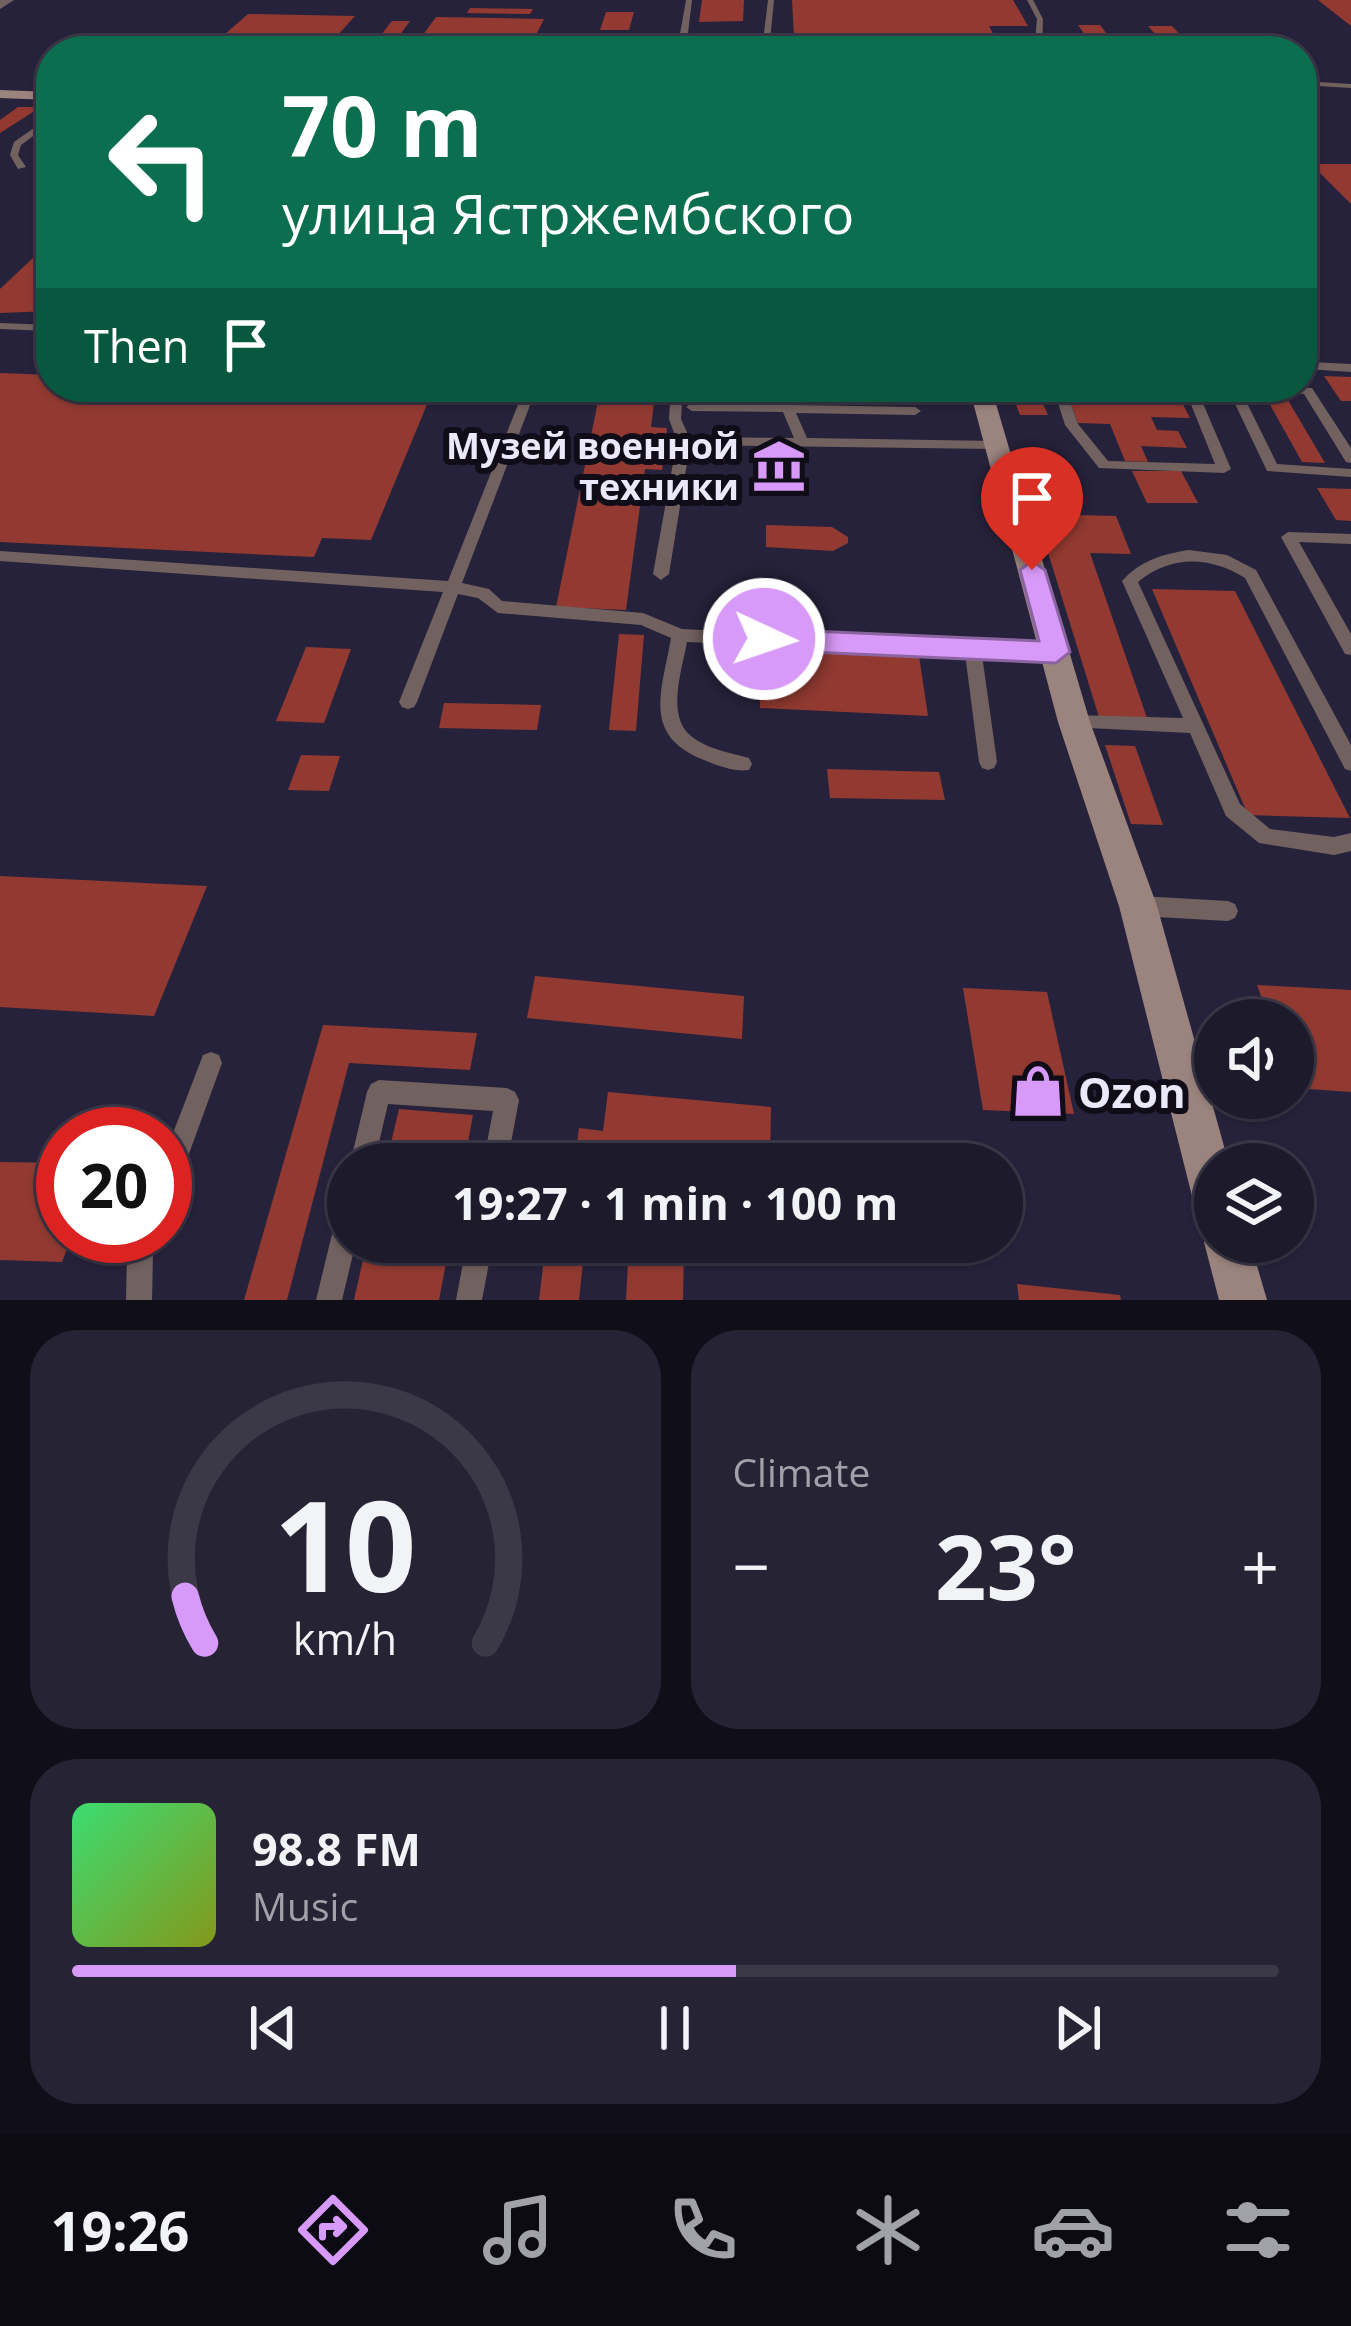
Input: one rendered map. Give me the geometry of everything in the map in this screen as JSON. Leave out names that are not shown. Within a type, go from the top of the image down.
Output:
[{"type":"main road","points":[[0,94],[36,95]]},
{"type":"main road","points":[[984,402],[1074,722],[1138,906],[1201,1143]]},
{"type":"main road","points":[[1233,1263],[1243,1300]]},
{"type":"street","points":[[0,5],[8,0]]},
{"type":"lane","points":[[688,0],[688,36]]},
{"type":"lane","points":[[767,36],[771,0]]},
{"type":"lane","points":[[1030,0],[1040,19],[1039,36]]},
{"type":"lane","points":[[1317,78],[1349,86]]},
{"type":"lane","points":[[1317,84],[1349,86]]},
{"type":"lane","points":[[21,167],[14,155],[17,144],[36,129]]},
{"type":"lane","points":[[0,326],[36,327]]},
{"type":"lane","points":[[1317,367],[1351,368]]},
{"type":"lane","points":[[408,702],[525,402]]},
{"type":"lane","points":[[661,574],[684,441],[675,419],[676,402]]},
{"type":"lane","points":[[788,402],[801,440]]},
{"type":"lane","points":[[1064,402],[1072,425],[1104,465],[1224,469],[1196,402]]},
{"type":"lane","points":[[1240,402],[1272,468],[1351,473]]},
{"type":"lane","points":[[1315,402],[1351,459]]},
{"type":"lane","points":[[692,407],[915,410]]},
{"type":"lane","points":[[684,441],[997,446]]},
{"type":"lane","points":[[1351,539],[1288,537],[1351,649]]},
{"type":"lane","points":[[0,556],[453,586],[483,593],[498,608],[643,620],[680,635],[1056,652]]},
{"type":"lane","points":[[1351,763],[1251,574],[1236,563],[1210,556],[1180,556],[1147,564],[1130,581],[1233,810],[1266,837],[1334,846],[1351,842]]},
{"type":"lane","points":[[680,635],[668,720],[675,739],[695,752],[743,764]]},
{"type":"lane","points":[[973,650],[988,762]]},
{"type":"lane","points":[[1074,722],[1196,726]]},
{"type":"lane","points":[[1138,906],[1228,911]]},
{"type":"lane","points":[[192,1114],[211,1063]]},
{"type":"lane","points":[[367,1143],[379,1092],[507,1100],[499,1143]]},
{"type":"lane","points":[[139,1300],[140,1263]]},
{"type":"lane","points":[[329,1300],[338,1263]]},
{"type":"lane","points":[[469,1300],[476,1263]]},
{"type":"building","points":[[702,0],[744,0],[743,21],[699,22]]},
{"type":"building","points":[[792,0],[1013,0],[1028,26],[989,26],[994,36],[794,36]]},
{"type":"building","points":[[1318,0],[1351,0],[1351,26]]},
{"type":"building","points":[[470,8],[533,9],[530,14],[467,13]]},
{"type":"building","points":[[606,12],[634,12],[629,30],[600,30]]},
{"type":"building","points":[[248,14],[355,16],[337,36],[224,35]]},
{"type":"building","points":[[436,17],[544,19],[536,36],[422,36]]},
{"type":"building","points":[[392,21],[410,21],[399,36],[380,36]]},
{"type":"building","points":[[1078,25],[1100,25],[1108,36],[1086,36]]},
{"type":"building","points":[[1148,26],[1172,26],[1181,36],[1157,36]]},
{"type":"building","points":[[18,107],[36,107],[0,133],[0,120]]},
{"type":"building","points":[[1317,164],[1351,164],[1351,204],[1317,170]]},
{"type":"building","points":[[36,255],[36,312],[0,313],[0,289]]},
{"type":"building","points":[[0,373],[36,374],[36,402],[428,402],[371,540],[322,538],[314,557],[0,542]]},
{"type":"building","points":[[1324,376],[1351,377],[1351,401],[1341,401]]},
{"type":"building","points":[[598,402],[654,402],[651,427],[667,428],[662,470],[645,469],[626,610],[556,607]]},
{"type":"building","points":[[1015,402],[1042,402],[1048,415],[1020,415]]},
{"type":"building","points":[[1070,402],[1182,402],[1190,418],[1151,417],[1157,430],[1178,431],[1187,448],[1141,446],[1148,462],[1125,461],[1110,424],[1078,423]]},
{"type":"building","points":[[1268,402],[1289,402],[1325,463],[1302,462]]},
{"type":"building","points":[[1132,471],[1181,471],[1198,503],[1147,503]]},
{"type":"building","points":[[1317,488],[1351,489],[1351,521],[1336,520]]},
{"type":"building","points":[[1036,514],[1116,516],[1131,554],[1090,553],[1147,718],[1099,717]]},
{"type":"building","points":[[766,525],[832,527],[848,537],[848,543],[833,551],[766,547]]},
{"type":"building","points":[[1152,589],[1235,591],[1350,818],[1248,815]]},
{"type":"building","points":[[619,634],[644,635],[636,731],[609,730]]},
{"type":"building","points":[[760,641],[918,649],[928,716],[760,708]]},
{"type":"building","points":[[306,647],[351,649],[324,723],[276,721]]},
{"type":"building","points":[[444,703],[541,705],[537,730],[439,728]]},
{"type":"building","points":[[1105,745],[1135,746],[1163,825],[1131,824]]},
{"type":"building","points":[[301,755],[340,756],[329,791],[288,790]]},
{"type":"building","points":[[827,769],[939,772],[945,800],[830,798]]},
{"type":"building","points":[[0,876],[207,886],[154,1016],[0,1007]]},
{"type":"building","points":[[535,976],[744,996],[742,1039],[527,1018]]},
{"type":"building","points":[[1257,985],[1351,990],[1351,1092],[1314,1089],[1314,999],[1262,999]]},
{"type":"building","points":[[963,988],[1047,992],[1074,1114],[983,1110]]},
{"type":"building","points":[[323,1025],[477,1033],[470,1070],[349,1063],[287,1300],[244,1300]]},
{"type":"building","points":[[608,1092],[771,1107],[770,1143],[577,1143],[579,1128],[603,1131]]},
{"type":"building","points":[[399,1109],[473,1115],[468,1143],[391,1143]]},
{"type":"building","points":[[0,1162],[36,1163],[36,1261],[0,1260]]},
{"type":"building","points":[[362,1263],[446,1263],[439,1300],[354,1300]]},
{"type":"building","points":[[543,1263],[583,1263],[579,1300],[539,1300]]},
{"type":"building","points":[[628,1263],[684,1263],[683,1300],[626,1300]]},
{"type":"building","points":[[1017,1284],[1120,1295],[1121,1300],[1019,1300]]},
{"type":"place","name":"Музей военной техники","points":[[779,466]]},
{"type":"place","name":"Ozon","points":[[1038,1091]]},
{"type":"route","points":[[764,639],[1056,652],[1032,570]]}]
